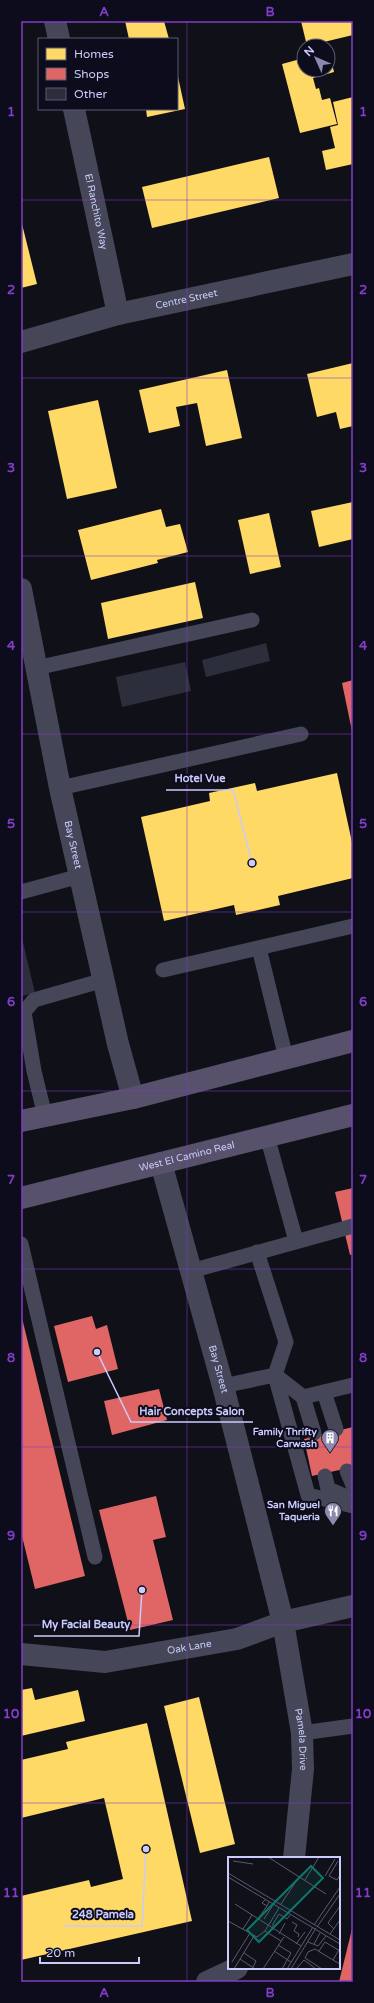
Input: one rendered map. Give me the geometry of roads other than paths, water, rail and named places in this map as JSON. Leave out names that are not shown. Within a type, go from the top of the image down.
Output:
[{"type":"main road","points":[[21,1121],[133,1098],[353,1041]]},
{"type":"main road","name":"West El Camino Real","points":[[21,1198],[353,1116]]},
{"type":"street","points":[[55,21],[59,38]]},
{"type":"street","name":"El Ranchito Way","points":[[74,110],[118,314]]},
{"type":"street","name":"Centre Street","points":[[21,342],[118,314],[353,264]]},
{"type":"street","name":"Bay Street","points":[[21,589],[60,788],[118,1044],[133,1098]]},
{"type":"street","name":"Bay Street","points":[[161,1163],[223,1386],[283,1622]]},
{"type":"street","name":"Oak Lane","points":[[21,1654],[105,1662],[237,1639],[283,1622],[353,1606]]},
{"type":"street","name":"Pamela Drive","points":[[283,1622],[302,1733],[303,1769],[294,1857]]},
{"type":"street","points":[[207,1982],[235,1969]]},
{"type":"lane","points":[[36,668],[252,620]]},
{"type":"lane","points":[[60,788],[301,734]]},
{"type":"lane","points":[[21,892],[80,876]]},
{"type":"lane","points":[[163,970],[353,926]]},
{"type":"lane","points":[[259,948],[286,1058]]},
{"type":"lane","points":[[45,1116],[34,1071],[24,1012],[34,1000],[104,980]]},
{"type":"lane","points":[[268,1136],[296,1241]]},
{"type":"lane","points":[[191,1271],[353,1226]]},
{"type":"lane","points":[[21,1244],[95,1557]]},
{"type":"lane","points":[[257,1252],[286,1342],[275,1375],[308,1495],[353,1506]]},
{"type":"lane","points":[[223,1386],[275,1375]]},
{"type":"lane","points":[[275,1375],[303,1397],[314,1433]]},
{"type":"lane","points":[[303,1397],[353,1385]]},
{"type":"lane","points":[[324,1392],[336,1429]]},
{"type":"lane","points":[[347,1471],[353,1485]]},
{"type":"lane","points":[[325,1476],[328,1489],[353,1500]]},
{"type":"lane","points":[[302,1733],[353,1726]]},
{"type":"place","name":"Hotel Vue","points":[[252,863]]},
{"type":"place","name":"Hair Concepts Salon","points":[[97,1352]]},
{"type":"place","name":"Family Thrifty Carwash","points":[[330,1453]]},
{"type":"place","name":"San Miguel Taqueria","points":[[333,1526]]},
{"type":"place","name":"My Facial Beauty","points":[[142,1590]]},
{"type":"place","name":"248 Pamela","points":[[146,1849]]}]
